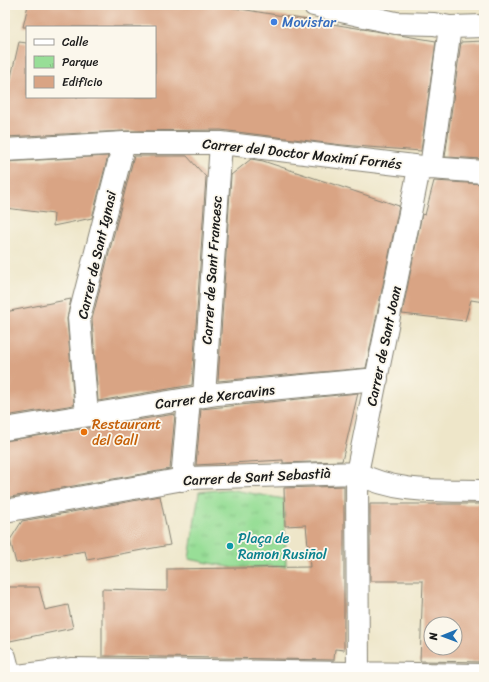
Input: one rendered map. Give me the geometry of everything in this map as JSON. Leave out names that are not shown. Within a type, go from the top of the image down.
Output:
[{"type":"street","points":[[314,5],[396,23],[439,19],[484,26]]},
{"type":"street","points":[[431,168],[439,19]]},
{"type":"street","name":"Carrer del Doctor Maximí Fornés","points":[[5,150],[124,143],[221,143],[431,168],[484,172]]},
{"type":"street","name":"Carrer de Sant Ignasi","points":[[87,415],[79,318],[124,143]]},
{"type":"street","name":"Carrer de Sant Francesc","points":[[182,480],[196,398],[221,143]]},
{"type":"street","name":"Carrer de Sant Joan","points":[[358,675],[357,472],[419,169],[431,168]]},
{"type":"street","name":"Carrer de Xercavins","points":[[5,429],[196,398],[377,379]]},
{"type":"street","points":[[357,472],[374,482],[417,490],[484,491]]},
{"type":"street","name":"Carrer de Sant Sebastià","points":[[5,511],[182,480],[357,472]]},
{"type":"street","points":[[5,657],[10,677],[72,669],[358,675],[484,674]]},
{"type":"green space","name":"Plaça de Ramon Rusiñol","points":[[228,489],[284,499],[286,566],[234,568],[189,559],[199,492]]},
{"type":"building","points":[[28,5],[216,5],[436,41],[421,151],[342,145],[221,130],[123,131],[5,137],[5,103],[19,42],[26,43],[26,98],[156,98],[156,26],[23,27]]},
{"type":"building","points":[[484,41],[484,159],[445,157],[461,42]]},
{"type":"building","points":[[108,156],[92,218],[53,226],[54,214],[5,208],[5,162]]},
{"type":"building","points":[[134,156],[187,156],[206,177],[192,385],[98,401],[92,319]]},
{"type":"building","points":[[251,159],[263,161],[399,206],[366,368],[218,381],[231,175]]},
{"type":"building","points":[[434,181],[484,184],[484,302],[471,300],[465,321],[402,314],[422,214],[425,215]]},
{"type":"building","points":[[71,299],[67,319],[74,405],[5,416],[5,312]]},
{"type":"building","points":[[358,393],[342,461],[283,463],[283,460],[196,465],[201,409]]},
{"type":"building","points":[[175,414],[170,469],[5,498],[5,441]]},
{"type":"building","points":[[344,486],[344,650],[335,649],[334,660],[102,656],[102,589],[167,591],[167,569],[310,567],[306,525],[285,526],[284,488]]},
{"type":"building","points":[[160,496],[170,545],[87,560],[85,551],[16,563],[10,540],[22,521]]},
{"type":"building","points":[[370,504],[484,504],[484,662],[420,661],[423,581],[370,581]]},
{"type":"building","points":[[5,587],[39,587],[45,610],[68,605],[73,628],[10,641],[5,619]]},
{"type":"place","name":"Movistar","points":[[274,22]]},
{"type":"place","name":"Restaurant del Gall","points":[[84,432]]},
{"type":"place","name":"Plaça de Ramon Rusiñol","points":[[230,546]]}]
